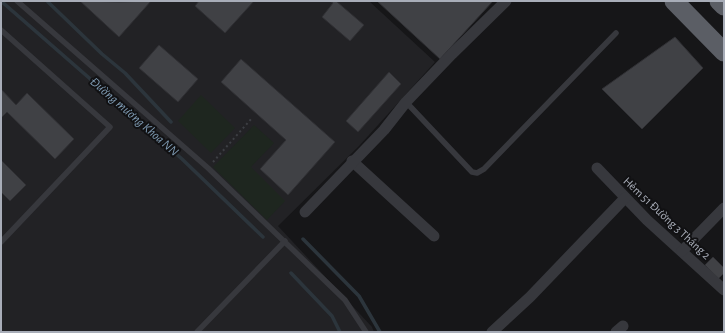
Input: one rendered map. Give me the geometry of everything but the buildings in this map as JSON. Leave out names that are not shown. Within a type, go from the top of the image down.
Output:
[{"type":"highway","points":[[674,1],[724,52]]},
{"type":"highway","points":[[719,1],[724,6]]},
{"type":"street","points":[[305,212],[352,161],[384,130],[406,102],[506,1]]},
{"type":"street","points":[[352,161],[434,236]]},
{"type":"street","name":"Hẻm 51 Đường 3 Tháng 2","points":[[597,168],[624,198],[647,220],[723,285]]},
{"type":"street","points":[[492,332],[530,297],[624,198]]},
{"type":"street","points":[[682,251],[724,208]]},
{"type":"lane","points":[[17,1],[208,168],[285,241],[346,300],[366,332]]},
{"type":"lane","points":[[1,30],[110,127],[1,242]]},
{"type":"lane","points":[[406,102],[472,172],[477,173],[484,169],[616,33]]},
{"type":"lane","points":[[197,332],[285,241]]},
{"type":"path","points":[[208,168],[252,118]]},
{"type":"shaded area","points":[[1,1],[369,1],[435,62],[359,146],[278,226],[372,327],[374,332],[1,332]]},
{"type":"shaded area","points":[[201,95],[235,128],[211,153],[178,121]]},
{"type":"shaded area","points":[[254,125],[274,143],[251,167],[285,201],[267,220],[213,167]]},
{"type":"waterway","name":"Đường mương Khoa NN","points":[[1,1],[182,159],[263,237]]},
{"type":"waterway","points":[[48,2],[102,54],[125,73],[171,122]]},
{"type":"waterway","points":[[303,239],[359,296],[380,332]]},
{"type":"waterway","points":[[291,273],[332,316],[340,332]]}]
